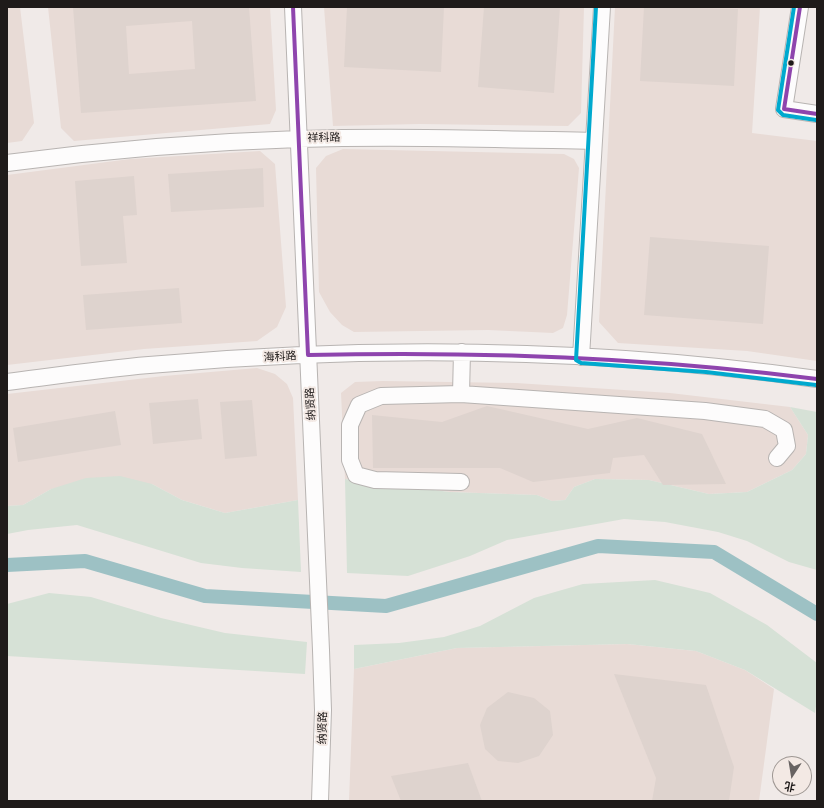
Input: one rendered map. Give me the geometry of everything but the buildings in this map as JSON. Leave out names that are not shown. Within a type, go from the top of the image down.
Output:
[{"type":"street","name":"纳贤路","points":[[293,7],[321,650],[323,710],[320,801]]},
{"type":"street","points":[[581,357],[602,7]]},
{"type":"street","points":[[800,7],[784,109],[817,114]]},
{"type":"street","name":"祥科路","points":[[7,163],[158,146],[299,139],[475,138],[594,141]]},
{"type":"street","points":[[462,352],[462,394]]},
{"type":"street","name":"海科路","points":[[7,382],[148,365],[308,356],[462,352],[581,357],[707,366],[817,379]]},
{"type":"street","points":[[461,482],[375,480],[356,475],[350,460],[350,425],[359,405],[381,396],[462,394],[705,411],[765,419],[784,430],[787,446],[777,458]]},
{"type":"shaded area","points":[[7,7],[20,7],[34,123],[22,141],[7,143]]},
{"type":"shaded area","points":[[48,7],[270,7],[276,110],[270,124],[74,141],[61,128]]},
{"type":"shaded area","points":[[324,7],[584,7],[581,113],[568,126],[419,124],[333,126]]},
{"type":"shaded area","points":[[615,7],[760,7],[752,133],[817,141],[817,361],[747,351],[618,343],[599,322]]},
{"type":"shaded area","points":[[343,149],[564,154],[574,159],[579,168],[567,315],[563,328],[553,333],[488,330],[354,332],[342,325],[330,312],[319,292],[316,168],[326,156]]},
{"type":"shaded area","points":[[260,151],[275,164],[286,307],[277,327],[257,341],[144,349],[7,365],[7,175],[130,159]]},
{"type":"shaded area","points":[[257,368],[275,374],[287,384],[293,398],[298,500],[225,513],[182,500],[152,484],[51,489],[23,505],[7,506],[7,394],[164,376]]},
{"type":"shaded area","points":[[355,382],[516,383],[670,393],[790,407],[808,435],[806,454],[792,470],[747,492],[709,494],[649,480],[595,479],[574,487],[565,500],[552,501],[537,495],[450,492],[345,479],[341,393]]},
{"type":"shaded area","points":[[790,407],[817,412],[817,570],[789,562],[747,541],[718,532],[665,522],[624,519],[507,540],[470,556],[408,576],[347,573],[345,479],[450,492],[537,495],[552,501],[565,500],[574,487],[595,479],[649,480],[709,494],[747,492],[792,470],[806,454],[808,435]]},
{"type":"shaded area","points":[[120,476],[152,484],[182,500],[225,513],[298,500],[301,572],[242,568],[201,563],[77,525],[28,530],[7,534],[7,506],[23,505],[51,489],[86,478]]},
{"type":"shaded area","points":[[655,580],[710,593],[767,625],[817,663],[817,700],[815,713],[745,670],[696,651],[627,644],[457,648],[354,669],[354,645],[399,643],[444,637],[480,626],[534,598],[583,584]]},
{"type":"shaded area","points":[[49,593],[91,597],[161,618],[225,633],[307,642],[305,674],[7,656],[7,604]]},
{"type":"shaded area","points":[[627,644],[696,651],[745,670],[774,689],[759,801],[349,801],[354,669],[457,648]]},
{"type":"waterway","points":[[7,565],[85,561],[205,596],[386,606],[598,546],[714,552],[817,614]]},
{"type":"transit line","points":[[293,7],[308,355],[436,354],[563,357],[690,365],[817,379]]},
{"type":"transit line","points":[[596,7],[576,360],[581,363],[706,372],[816,385]]},
{"type":"transit line","points":[[794,7],[778,110],[783,115],[816,120]]},
{"type":"transit line","points":[[800,7],[784,109],[817,114]]}]
